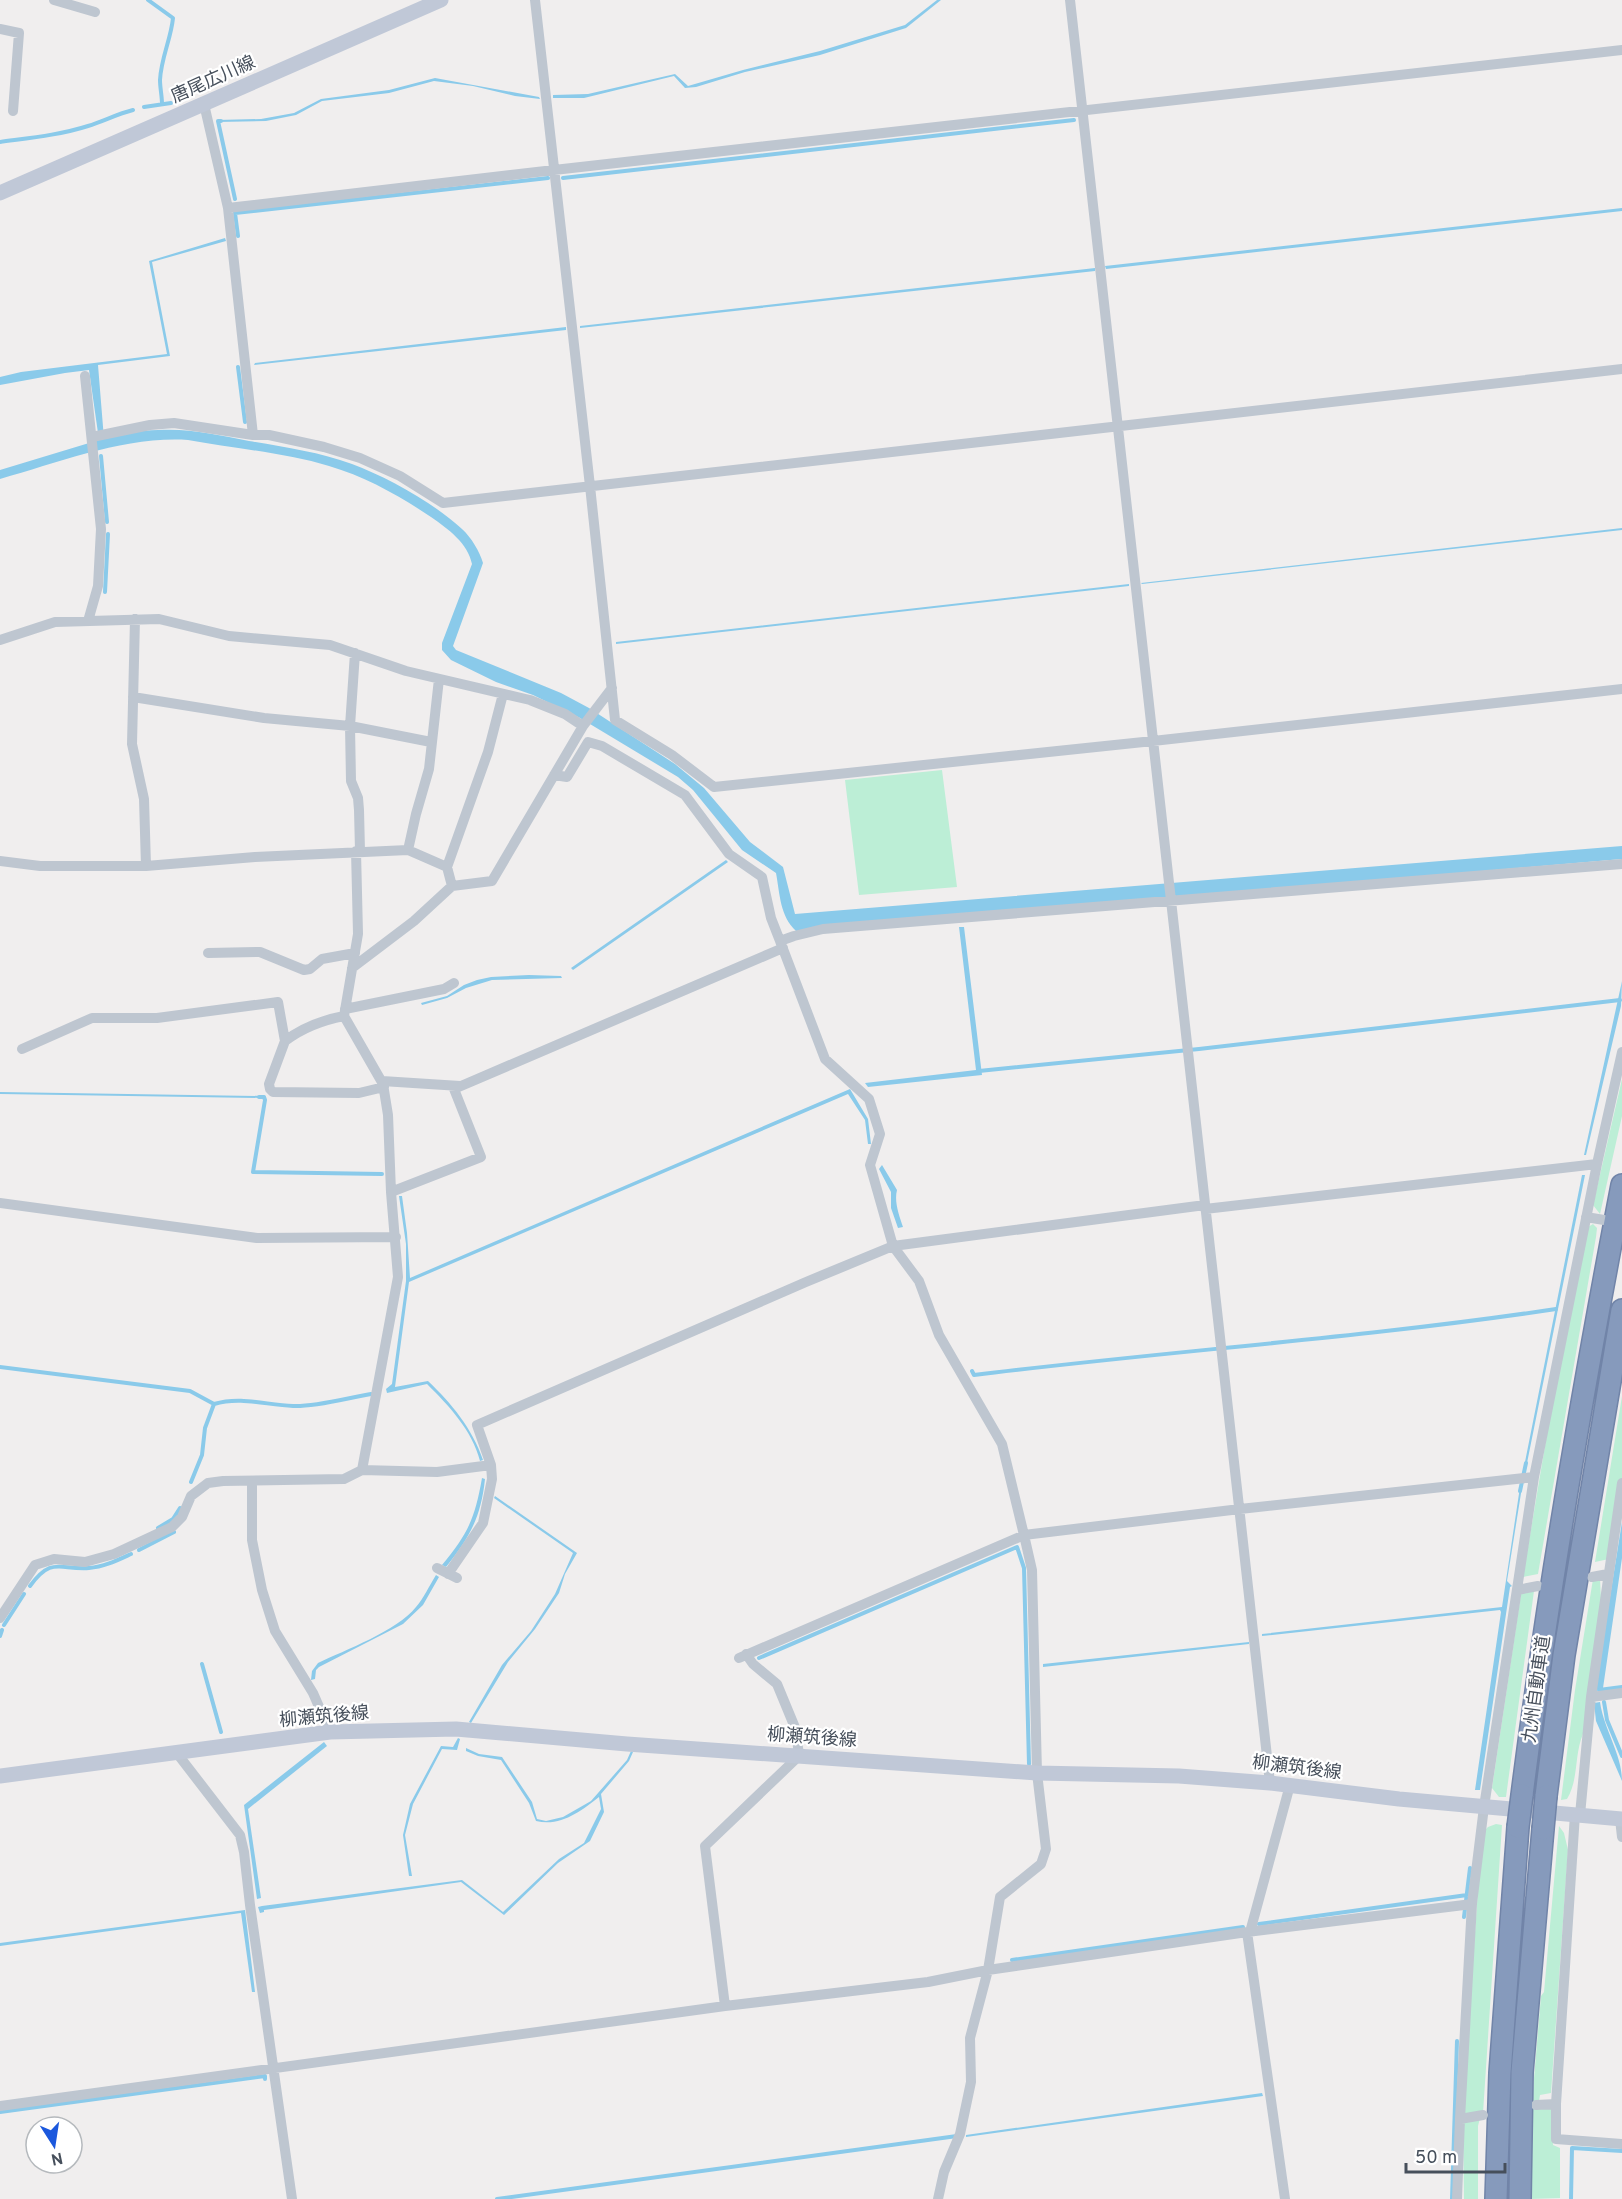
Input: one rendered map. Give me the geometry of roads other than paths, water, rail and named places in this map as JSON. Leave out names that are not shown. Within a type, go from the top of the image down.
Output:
[{"type":"highway","name":"九州自動車道","points":[[1496,2199],[1500,2073],[1518,1827],[1540,1652],[1622,1185]]},
{"type":"highway","name":"九州自動車道","points":[[1520,2199],[1522,2072],[1546,1796],[1566,1644],[1622,1310]]},
{"type":"main road","name":"唐尾広川線","points":[[0,193],[441,0]]},
{"type":"main road","name":"柳瀬筑後線","points":[[0,1776],[330,1732],[456,1729],[627,1744],[1037,1773],[1179,1776],[1270,1782],[1399,1799],[1621,1819]]},
{"type":"street","points":[[54,0],[94,12]]},
{"type":"street","points":[[535,0],[615,720],[672,755],[714,787],[1622,689]]},
{"type":"street","points":[[1070,0],[1270,1782]]},
{"type":"street","points":[[0,29],[19,33],[13,111]]},
{"type":"street","points":[[228,208],[1622,50]]},
{"type":"street","points":[[204,104],[228,208],[253,435]]},
{"type":"street","points":[[92,439],[150,424],[174,423],[253,435],[269,435],[360,458],[400,476],[443,503],[1622,369]]},
{"type":"street","points":[[85,376],[101,529],[98,586],[88,621]]},
{"type":"street","points":[[135,619],[132,744],[144,800],[146,866]]},
{"type":"street","points":[[0,640],[55,622],[159,619],[229,636],[330,645],[406,671],[530,700],[565,714],[583,726]]},
{"type":"street","points":[[355,653],[351,781],[358,798],[359,810],[358,934],[345,1013],[383,1084],[388,1115],[398,1277],[362,1470]]},
{"type":"street","points":[[408,850],[429,770],[439,679]]},
{"type":"street","points":[[352,968],[414,921],[452,886],[492,881],[583,726],[612,687]]},
{"type":"street","points":[[452,886],[447,867],[488,752],[504,694]]},
{"type":"street","points":[[133,697],[264,718],[351,726],[431,742]]},
{"type":"street","points":[[554,775],[567,777],[588,742],[602,746],[686,795],[729,854],[762,877],[771,918],[825,1059],[868,1099],[880,1134],[870,1165],[884,1207],[893,1246],[919,1281],[939,1335],[1002,1444],[1032,1570],[1037,1773],[1046,1849],[1041,1864],[1000,1897],[988,1970],[970,2038],[972,2082],[960,2134],[944,2172],[938,2199]]},
{"type":"street","points":[[0,861],[40,866],[146,866],[255,857],[408,850],[447,867]]},
{"type":"street","points":[[391,1192],[481,1157],[454,1089],[782,945],[794,936],[823,929],[1622,864]]},
{"type":"street","points":[[208,953],[260,952],[304,970],[310,969],[322,959],[355,953]]},
{"type":"street","points":[[285,1041],[296,1033],[345,1013],[444,989],[454,983]]},
{"type":"street","points":[[22,1048],[92,1018],[157,1018],[278,1002],[285,1041],[270,1084],[273,1092],[359,1093],[383,1084],[461,1086]]},
{"type":"street","points":[[1457,2199],[1472,1904],[1484,1807],[1534,1477],[1622,1052]]},
{"type":"street","points":[[436,1568],[453,1576],[483,1522],[492,1479],[491,1465],[477,1425],[893,1246],[1205,1207],[1597,1164]]},
{"type":"street","points":[[0,1203],[257,1238],[396,1237]]},
{"type":"street","points":[[1586,1217],[1604,1220]]},
{"type":"street","points":[[0,1618],[35,1565],[54,1559],[85,1562],[114,1554],[172,1527],[182,1517],[191,1496],[208,1484],[224,1481],[345,1479],[362,1470],[437,1472],[491,1465]]},
{"type":"street","points":[[725,2006],[705,1846],[799,1756],[796,1730],[777,1684],[743,1656],[1024,1535],[1534,1477]]},
{"type":"street","points":[[252,1481],[252,1540],[262,1590],[275,1632],[313,1693],[330,1732]]},
{"type":"street","points":[[1622,1483],[1577,1815],[1556,2104],[1556,2139],[1622,2144]]},
{"type":"street","points":[[1592,1577],[1608,1574]]},
{"type":"street","points":[[1516,1590],[1538,1586]]},
{"type":"street","points":[[1592,1697],[1622,1693]]},
{"type":"street","points":[[176,1752],[240,1835],[292,2199]]},
{"type":"street","points":[[1285,2199],[1249,1932],[1290,1785]]},
{"type":"street","points":[[1621,1819],[1622,1837]]},
{"type":"street","points":[[0,2106],[725,2006],[928,1982],[988,1970],[1249,1932],[1472,1904]]},
{"type":"street","points":[[1536,2105],[1556,2104]]},
{"type":"street","points":[[1460,2120],[1483,2115]]},
{"type":"water","points":[[937,0],[941,0],[906,28],[820,55],[745,72],[696,87],[685,88],[674,76],[584,98],[553,98],[553,95],[588,94],[675,74],[688,86],[820,51],[905,25]]},
{"type":"water","points":[[435,78],[540,99],[434,81],[389,93],[322,101],[296,115],[266,121],[217,122],[217,120],[261,119],[294,113],[321,99],[389,90]]},
{"type":"water","points":[[1622,208],[1622,211],[1106,269],[1105,266]]},
{"type":"water","points":[[225,238],[226,241],[152,262],[170,356],[98,365],[104,439],[144,431],[181,430],[301,450],[366,469],[395,483],[438,510],[469,536],[483,563],[453,646],[456,650],[561,693],[589,708],[675,764],[704,788],[750,842],[783,867],[795,914],[1622,846],[1622,859],[796,931],[784,912],[776,873],[742,850],[693,790],[678,777],[580,718],[451,660],[442,650],[442,643],[472,564],[470,556],[462,543],[450,532],[394,494],[369,481],[312,461],[188,440],[164,440],[117,446],[0,479],[0,470],[99,440],[89,370],[0,385],[0,377],[21,372],[167,354],[149,261]]},
{"type":"water","points":[[1095,268],[1095,271],[580,328],[580,326]]},
{"type":"water","points":[[566,327],[566,330],[254,365],[255,363]]},
{"type":"water","points":[[1622,528],[1622,530],[1141,583]]},
{"type":"water","points":[[1129,584],[1129,586],[616,644],[616,642]]},
{"type":"water","points":[[726,860],[728,862],[573,970],[571,968]]},
{"type":"water","points":[[959,927],[964,927],[982,1075],[868,1087],[865,1083],[976,1070]]},
{"type":"water","points":[[529,975],[561,976],[562,978],[492,980],[466,988],[447,998],[422,1005],[421,1003],[447,996],[477,980]]},
{"type":"water","points":[[1622,981],[1621,1006],[1586,1155],[1584,1155]]},
{"type":"water","points":[[850,1089],[868,1119],[871,1144],[868,1144],[865,1120],[848,1094],[409,1282],[395,1387],[428,1381],[460,1417],[473,1437],[483,1460],[480,1461],[459,1419],[427,1384],[387,1393],[386,1389],[392,1384],[406,1281],[406,1244],[399,1196],[402,1196],[407,1233],[410,1278]]},
{"type":"water","points":[[0,1092],[263,1096],[263,1098],[0,1094]]},
{"type":"water","points":[[882,1165],[897,1190],[897,1204],[903,1227],[898,1228],[891,1208],[891,1192],[879,1169]]},
{"type":"water","points":[[1582,1175],[1585,1175],[1526,1468],[1524,1467]]},
{"type":"water","points":[[482,1478],[485,1479],[481,1505],[473,1526],[462,1546],[446,1567],[442,1565],[469,1525]]},
{"type":"water","points":[[1520,1487],[1522,1487],[1507,1581],[1512,1586],[1510,1587],[1480,1790],[1475,1790],[1500,1610],[1262,1636],[1262,1634],[1502,1607]]},
{"type":"water","points":[[495,1496],[577,1553],[565,1574],[559,1593],[535,1629],[508,1662],[471,1723],[469,1722],[502,1665],[531,1631],[555,1594],[573,1553],[494,1498]]},
{"type":"water","points":[[1622,1522],[1622,1558],[1603,1688],[1595,1690]]},
{"type":"water","points":[[436,1575],[439,1577],[423,1605],[403,1624],[319,1667],[316,1670],[315,1679],[311,1680],[312,1671],[318,1663],[384,1632],[407,1616],[422,1600]]},
{"type":"water","points":[[1249,1642],[1249,1644],[1043,1667],[1043,1664]]},
{"type":"water","points":[[1600,1702],[1619,1761],[1622,1781],[1596,1721],[1594,1703]]},
{"type":"water","points":[[458,1738],[460,1739],[457,1750],[442,1749],[413,1804],[405,1835],[412,1876],[409,1876],[403,1835],[410,1804],[441,1746],[453,1747]]},
{"type":"water","points":[[324,1742],[327,1746],[248,1809],[261,1898],[257,1899],[244,1805]]},
{"type":"water","points":[[466,1748],[479,1754],[502,1757],[532,1802],[537,1819],[546,1821],[563,1817],[591,1801],[627,1760],[631,1751],[633,1752],[629,1761],[601,1794],[604,1812],[590,1841],[558,1863],[504,1915],[461,1882],[264,1910],[260,1913],[258,1907],[262,1906],[462,1880],[503,1912],[559,1859],[584,1843],[601,1809],[599,1797],[562,1820],[554,1822],[536,1821],[529,1803],[501,1760],[478,1756],[466,1751]]},
{"type":"water","points":[[245,1910],[255,1992],[252,1992],[241,1913],[0,1946],[0,1943]]},
{"type":"water","points":[[1262,2093],[1263,2096],[966,2137],[966,2135]]},
{"type":"waterway","points":[[148,0],[173,18],[161,72],[162,104]]},
{"type":"waterway","points":[[144,107],[171,103]]},
{"type":"waterway","points":[[0,142],[67,132],[133,110]]},
{"type":"waterway","points":[[563,178],[1074,120]]},
{"type":"waterway","points":[[221,121],[218,121],[235,199]]},
{"type":"waterway","points":[[238,236],[235,213],[548,178]]},
{"type":"waterway","points":[[238,367],[245,422]]},
{"type":"waterway","points":[[101,456],[107,522]]},
{"type":"waterway","points":[[105,592],[108,534]]},
{"type":"waterway","points":[[979,1071],[1199,1049],[1620,1000]]},
{"type":"waterway","points":[[259,1097],[264,1097],[265,1100],[253,1172],[382,1174]]},
{"type":"waterway","points":[[972,1371],[974,1375],[1411,1328],[1556,1309]]},
{"type":"waterway","points":[[0,1367],[190,1391],[214,1404]]},
{"type":"waterway","points":[[191,1482],[202,1455],[205,1428],[214,1404],[244,1401],[302,1406],[371,1394]]},
{"type":"waterway","points":[[1520,1491],[1526,1463]]},
{"type":"waterway","points":[[158,1528],[173,1519],[180,1508]]},
{"type":"waterway","points":[[139,1550],[174,1532]]},
{"type":"waterway","points":[[759,1658],[1017,1547],[1024,1568],[1029,1764]]},
{"type":"waterway","points":[[30,1586],[44,1571],[56,1566],[95,1567],[131,1554]]},
{"type":"waterway","points":[[4,1625],[24,1594]]},
{"type":"waterway","points":[[0,1636],[2,1630]]},
{"type":"waterway","points":[[202,1664],[221,1732]]},
{"type":"waterway","points":[[1599,1690],[1622,1687]]},
{"type":"waterway","points":[[1604,1702],[1607,1720],[1622,1756]]},
{"type":"waterway","points":[[1464,1917],[1470,1868]]},
{"type":"waterway","points":[[1259,1924],[1467,1895]]},
{"type":"waterway","points":[[1012,1960],[1243,1927]]},
{"type":"waterway","points":[[1452,2199],[1457,2041]]},
{"type":"waterway","points":[[0,2112],[265,2076],[265,2079]]},
{"type":"waterway","points":[[497,2199],[957,2136]]},
{"type":"waterway","points":[[1571,2199],[1572,2148],[1622,2151]]}]
